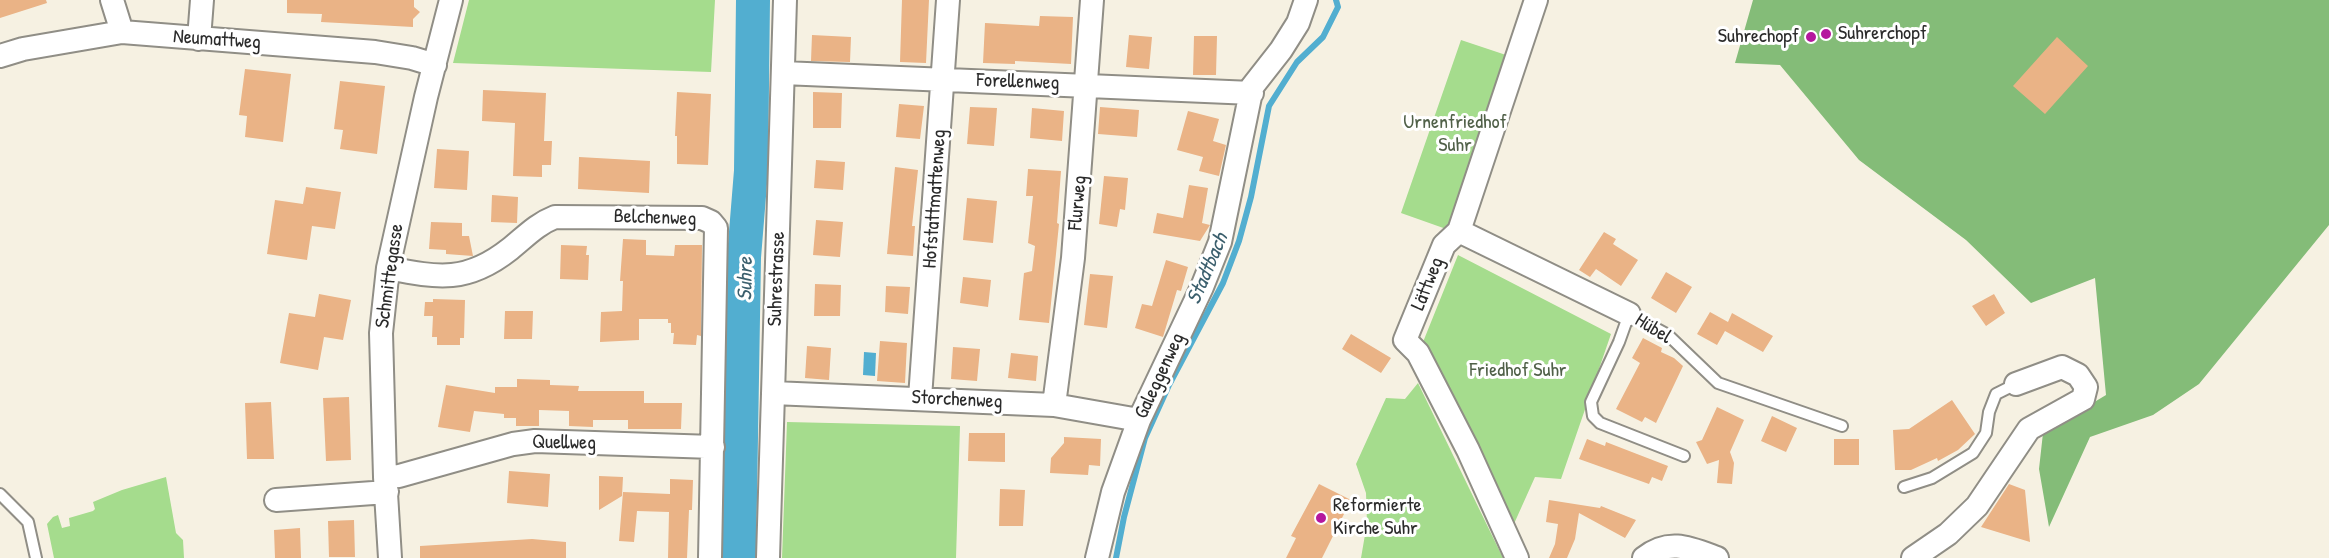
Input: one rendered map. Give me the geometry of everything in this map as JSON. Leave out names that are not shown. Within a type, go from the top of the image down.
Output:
[{"type":"street","points":[[112,0],[122,33]]},
{"type":"street","points":[[199,39],[202,0]]},
{"type":"street","name":"Schmittegasse","points":[[390,558],[381,333],[388,268],[451,0]]},
{"type":"street","name":"Suhrestrasse","points":[[768,558],[785,0]]},
{"type":"street","name":"Hofstattmattenweg","points":[[920,398],[948,0]]},
{"type":"street","name":"Flurweg","points":[[1054,405],[1073,258],[1092,0]]},
{"type":"street","name":"Galeggenweg","points":[[1097,558],[1113,492],[1138,420],[1202,287],[1220,242],[1252,87],[1281,50],[1298,23],[1306,0]]},
{"type":"street","name":"Lättweg","points":[[1517,558],[1481,475],[1458,430],[1418,353],[1405,340],[1444,245],[1459,231],[1536,0]]},
{"type":"street","name":"Neumattweg","points":[[0,57],[23,49],[122,33],[375,52],[412,58],[435,65]]},
{"type":"street","name":"Forellenweg","points":[[783,73],[1252,93]]},
{"type":"street","name":"Belchenweg","points":[[388,268],[418,274],[456,275],[477,271],[494,261],[541,223],[555,217],[702,218],[711,222],[716,228],[710,558]]},
{"type":"street","name":"Hübel","points":[[1459,231],[1629,314]]},
{"type":"street","points":[[1913,558],[1948,534],[1977,506],[2029,429],[2082,399],[2086,387],[2078,375],[2062,367],[2016,384]]},
{"type":"street","name":"Storchenweg","points":[[773,393],[1054,405],[1138,420]]},
{"type":"street","name":"Quellweg","points":[[276,500],[386,485],[399,476],[513,444],[535,441],[713,447]]},
{"type":"street","points":[[1644,558],[1657,548],[1667,546],[1682,547],[1717,558]]},
{"type":"lane","name":"Hübel","points":[[1629,314],[1668,335],[1718,383],[1842,426]]},
{"type":"lane","points":[[1629,314],[1619,342],[1591,402],[1593,416],[1600,423],[1684,456]]},
{"type":"lane","points":[[1905,487],[1932,478],[1973,453],[1986,433],[1989,412],[1996,394],[2016,384]]},
{"type":"lane","points":[[0,494],[28,522],[36,558]]},
{"type":"green space","points":[[469,0],[715,0],[711,72],[453,63]]},
{"type":"green space","points":[[1753,0],[2329,0],[2329,225],[2199,384],[2153,415],[2090,437],[2049,527],[2039,469],[2043,433],[2106,395],[2095,278],[2031,303],[1966,240],[1859,160],[1780,65],[1735,63]]},
{"type":"green space","name":"Urnenfriedhof Suhr","points":[[1461,40],[1509,56],[1449,230],[1401,213]]},
{"type":"green space","name":"Friedhof Suhr","points":[[1458,255],[1611,334],[1561,479],[1535,477],[1513,526],[1421,347]]},
{"type":"green space","name":"Friedhof Suhr","points":[[1418,383],[1503,558],[1361,558],[1367,523],[1366,493],[1356,464],[1386,398],[1405,399]]},
{"type":"green space","points":[[787,422],[960,426],[956,558],[782,558]]},
{"type":"green space","points":[[166,477],[176,533],[183,540],[184,558],[54,558],[47,524],[53,517],[58,515],[62,528],[70,526],[69,518],[95,509],[93,502],[122,490]]},
{"type":"water","points":[[864,352],[876,353],[875,376],[863,375]]},
{"type":"building","points":[[0,0],[46,0],[47,3],[0,18]]},
{"type":"building","points":[[287,0],[414,0],[414,7],[420,12],[413,19],[413,27],[321,22],[322,14],[287,13]]},
{"type":"building","points":[[902,0],[929,0],[926,63],[900,62]]},
{"type":"building","points":[[1040,16],[1073,17],[1071,64],[1015,61],[1015,64],[983,63],[985,23],[1039,26]]},
{"type":"building","points":[[812,35],[851,37],[850,62],[811,61]]},
{"type":"building","points":[[1129,35],[1152,37],[1149,69],[1126,67]]},
{"type":"building","points":[[1194,36],[1217,36],[1216,75],[1193,75]]},
{"type":"building","points":[[2057,37],[2088,66],[2045,114],[2013,86]]},
{"type":"building","points":[[245,69],[291,74],[283,142],[245,137],[247,116],[239,115]]},
{"type":"building","points":[[340,81],[385,86],[377,154],[340,149],[343,130],[334,129]]},
{"type":"building","points":[[483,90],[546,93],[544,141],[552,141],[551,165],[542,165],[542,177],[513,176],[515,123],[482,121]]},
{"type":"building","points":[[677,92],[711,94],[708,165],[677,164],[677,136],[675,136]]},
{"type":"building","points":[[813,92],[842,93],[841,128],[813,128]]},
{"type":"building","points":[[899,104],[924,106],[920,139],[896,137]]},
{"type":"building","points":[[970,107],[997,108],[994,146],[967,144]]},
{"type":"building","points":[[1100,107],[1139,110],[1137,137],[1098,134]]},
{"type":"building","points":[[1032,108],[1064,111],[1062,141],[1030,138]]},
{"type":"building","points":[[1188,111],[1219,119],[1213,141],[1226,145],[1219,176],[1199,171],[1203,157],[1177,150]]},
{"type":"building","points":[[437,149],[469,151],[467,190],[434,188]]},
{"type":"building","points":[[579,157],[650,161],[649,193],[578,189]]},
{"type":"building","points":[[816,160],[845,162],[843,190],[814,188]]},
{"type":"building","points":[[895,167],[918,170],[912,226],[915,226],[913,256],[887,254]]},
{"type":"building","points":[[1028,169],[1061,171],[1057,223],[1059,224],[1049,323],[1019,320],[1024,273],[1032,271],[1035,246],[1028,243],[1033,196],[1026,196]]},
{"type":"building","points":[[1104,176],[1128,178],[1125,210],[1120,209],[1117,227],[1099,224]]},
{"type":"building","points":[[1189,185],[1208,188],[1202,223],[1210,225],[1200,241],[1153,233],[1157,213],[1183,218]]},
{"type":"building","points":[[306,187],[341,192],[335,229],[312,226],[307,260],[267,254],[275,200],[303,204]]},
{"type":"building","points":[[492,195],[518,197],[517,223],[491,222]]},
{"type":"building","points":[[967,198],[997,201],[993,243],[963,240]]},
{"type":"building","points":[[816,220],[843,222],[840,257],[813,255]]},
{"type":"building","points":[[431,222],[462,223],[462,236],[469,236],[473,256],[446,254],[446,250],[429,249]]},
{"type":"building","points":[[1604,232],[1616,239],[1613,244],[1638,260],[1621,286],[1596,269],[1590,277],[1579,270]]},
{"type":"building","points":[[623,239],[646,240],[646,255],[674,256],[675,245],[702,245],[701,336],[697,335],[696,345],[673,344],[674,333],[671,333],[671,323],[668,323],[668,319],[639,319],[639,340],[600,342],[601,312],[622,311],[623,281],[620,281]]},
{"type":"building","points":[[561,245],[587,246],[588,280],[560,279]]},
{"type":"building","points":[[1166,260],[1188,267],[1181,291],[1177,290],[1163,337],[1135,328],[1142,304],[1152,306]]},
{"type":"building","points":[[1666,272],[1692,287],[1676,313],[1651,298]]},
{"type":"building","points":[[1090,274],[1113,276],[1107,328],[1084,325]]},
{"type":"building","points":[[963,277],[991,280],[988,307],[960,303]]},
{"type":"building","points":[[815,284],[841,285],[840,316],[814,316]]},
{"type":"building","points":[[886,286],[910,287],[908,314],[885,312]]},
{"type":"building","points":[[319,294],[351,300],[343,340],[324,337],[318,370],[280,363],[289,313],[315,317]]},
{"type":"building","points":[[1994,294],[2005,313],[1986,326],[1972,306]]},
{"type":"building","points":[[433,299],[465,300],[464,338],[460,338],[460,345],[437,345],[437,337],[432,337],[433,316],[424,316],[425,302],[433,302]]},
{"type":"building","points":[[505,311],[533,311],[532,339],[504,339]]},
{"type":"building","points":[[1710,312],[1728,322],[1732,313],[1773,336],[1763,352],[1725,331],[1717,345],[1697,334]]},
{"type":"building","points":[[1351,334],[1391,358],[1381,373],[1342,349]]},
{"type":"building","points":[[1643,338],[1662,348],[1661,352],[1674,358],[1683,366],[1656,423],[1645,417],[1642,422],[1616,409],[1640,363],[1632,358]]},
{"type":"building","points":[[880,341],[907,343],[905,383],[877,381]]},
{"type":"building","points":[[807,346],[831,348],[829,380],[805,378]]},
{"type":"building","points":[[953,347],[980,349],[977,381],[951,379]]},
{"type":"building","points":[[1011,353],[1038,356],[1036,381],[1008,378]]},
{"type":"building","points":[[517,379],[550,380],[550,385],[579,386],[578,391],[644,391],[644,403],[682,403],[681,429],[628,429],[628,420],[593,420],[593,427],[569,426],[569,411],[539,410],[539,426],[516,426],[516,418],[504,418],[504,414],[474,411],[470,432],[438,427],[446,385],[495,393],[495,387],[517,387]]},
{"type":"building","points":[[349,397],[351,460],[326,461],[323,398]]},
{"type":"building","points":[[1952,400],[1975,434],[1958,450],[1938,461],[1937,458],[1911,470],[1895,470],[1893,430],[1909,429]]},
{"type":"building","points":[[271,402],[274,459],[247,459],[245,403]]},
{"type":"building","points":[[1717,407],[1744,420],[1730,452],[1734,463],[1732,484],[1717,483],[1719,460],[1707,464],[1696,442],[1702,440]]},
{"type":"building","points":[[1772,416],[1797,428],[1786,452],[1761,441]]},
{"type":"building","points":[[969,433],[1005,433],[1005,462],[968,461]]},
{"type":"building","points":[[1064,437],[1101,439],[1100,466],[1089,465],[1088,475],[1050,473],[1051,458],[1064,443]]},
{"type":"building","points":[[1587,439],[1605,446],[1606,442],[1668,466],[1662,481],[1652,477],[1649,484],[1579,459]]},
{"type":"building","points":[[1834,439],[1859,439],[1859,465],[1834,465]]},
{"type":"building","points":[[509,471],[550,474],[548,507],[507,503]]},
{"type":"building","points":[[599,476],[623,477],[622,496],[599,510]]},
{"type":"building","points":[[670,479],[693,480],[687,558],[668,558],[669,512],[637,511],[634,542],[619,541],[623,492],[670,494]]},
{"type":"building","name":"Reformierte Kirche Suhr","points":[[1319,484],[1351,500],[1322,558],[1286,558],[1296,538],[1291,536]]},
{"type":"building","points":[[2009,484],[2025,490],[2030,542],[1981,527]]},
{"type":"building","points":[[1000,489],[1025,490],[1023,526],[999,526]]},
{"type":"building","points":[[1549,500],[1600,508],[1601,506],[1636,520],[1625,538],[1579,513],[1575,539],[1567,558],[1549,558],[1555,544],[1558,524],[1546,522]]},
{"type":"building","points":[[354,520],[355,557],[329,557],[328,521]]},
{"type":"building","points":[[300,528],[301,558],[275,558],[274,530]]},
{"type":"building","points":[[532,539],[566,542],[566,558],[420,558],[420,546]]},
{"type":"waterway","name":"Suhre","points":[[739,558],[744,257],[751,171],[753,0]]},
{"type":"waterway","name":"Stadtbach","points":[[1116,558],[1124,517],[1145,438],[1169,385],[1223,283],[1239,241],[1251,197],[1269,106],[1297,62],[1323,37],[1338,7],[1336,0]]},
{"type":"place","name":"Suhrerchopf","points":[[1826,34]]},
{"type":"place","name":"Suhrechopf","points":[[1811,37]]},
{"type":"place","name":"Reformierte Kirche Suhr","points":[[1321,518]]}]
